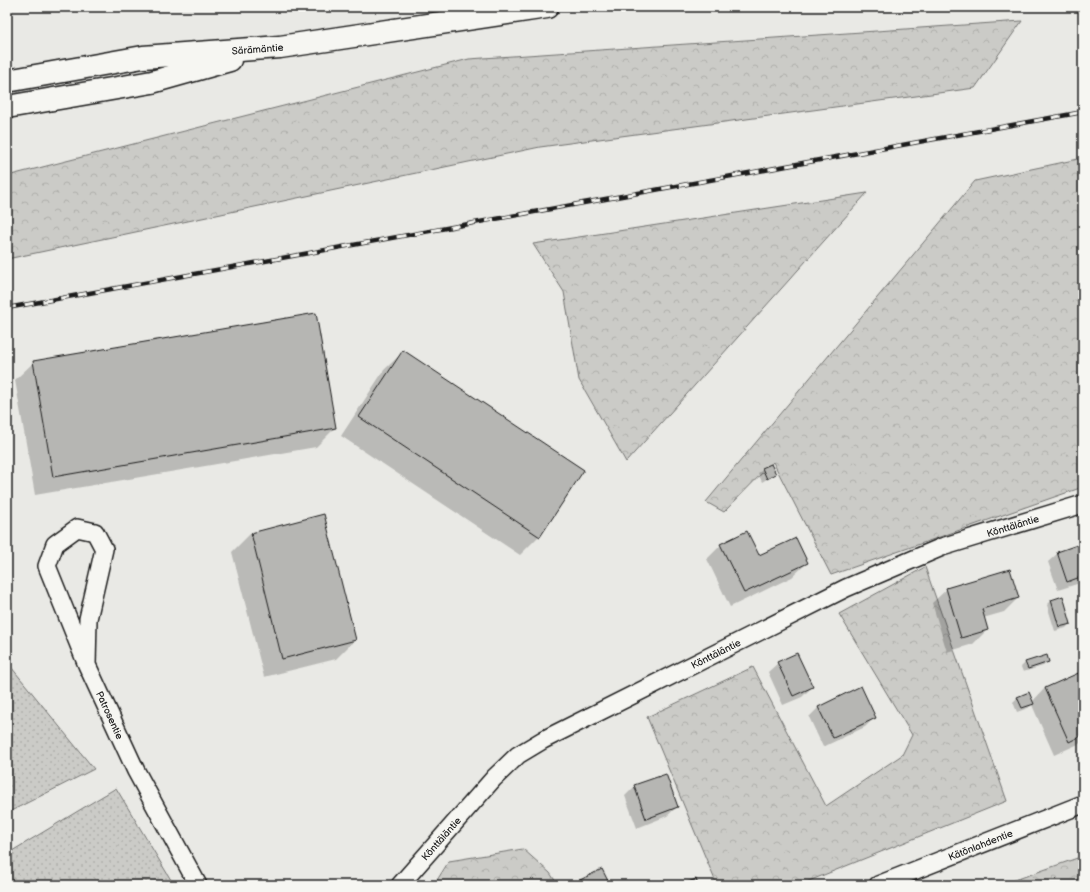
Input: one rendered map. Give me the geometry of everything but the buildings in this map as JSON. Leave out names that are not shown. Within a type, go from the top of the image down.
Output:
[{"type":"highway","points":[[280,47],[547,7]]},
{"type":"highway","name":"Särämäntie","points":[[7,81],[143,57],[280,47]]},
{"type":"highway","name":"Särämäntie","points":[[7,107],[152,82],[280,47]]},
{"type":"street","name":"Könttäläntie","points":[[400,885],[494,778],[518,755],[543,740],[846,588],[942,547],[1083,504]]},
{"type":"street","name":"Patrosentie","points":[[87,665],[88,620],[104,549],[95,532],[77,528],[55,544],[47,566],[87,665],[136,771],[198,885]]},
{"type":"street","name":"Kätönlahdentie","points":[[878,885],[1083,804]]},
{"type":"green space","points":[[1022,21],[975,88],[540,147],[7,259],[7,176],[469,59]]},
{"type":"green space","points":[[1083,158],[1083,487],[831,575],[773,462],[724,512],[706,502],[975,181]]},
{"type":"green space","points":[[867,193],[626,462],[579,380],[564,292],[533,244]]},
{"type":"green space","points":[[925,567],[1007,801],[799,885],[717,885],[647,717],[753,667],[826,806],[902,755],[912,735],[839,614]]},
{"type":"green space","points":[[7,662],[94,769],[7,813]]},
{"type":"green space","points":[[116,788],[174,885],[7,885],[7,854]]},
{"type":"green space","points":[[523,849],[550,873],[558,885],[434,885],[449,861]]},
{"type":"green space","points":[[1083,856],[1083,885],[1001,885]]},
{"type":"railway","points":[[7,308],[1083,112]]}]
